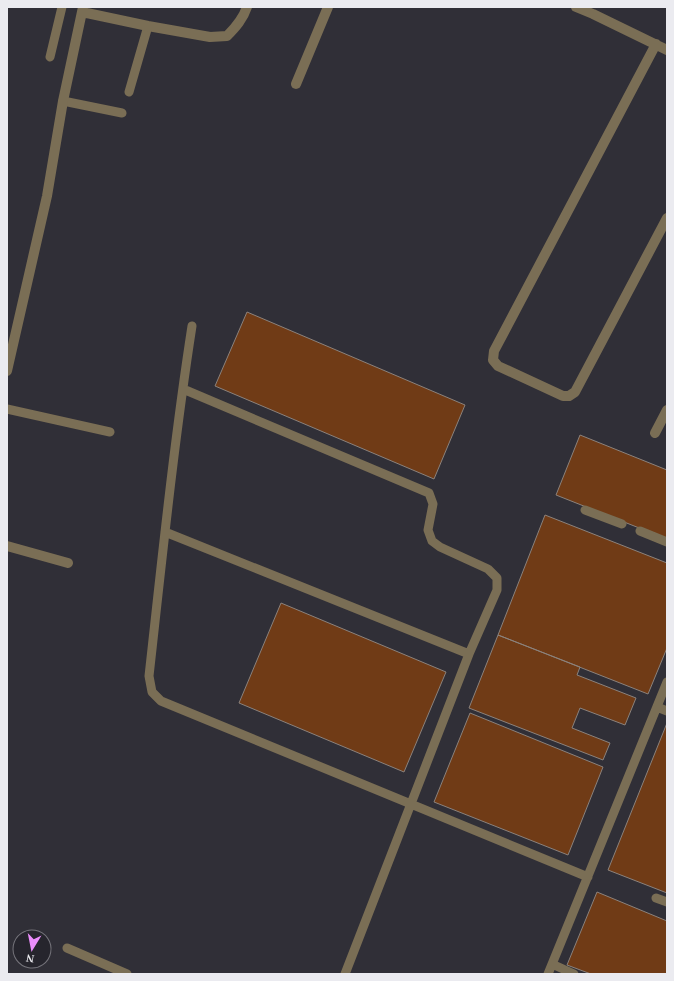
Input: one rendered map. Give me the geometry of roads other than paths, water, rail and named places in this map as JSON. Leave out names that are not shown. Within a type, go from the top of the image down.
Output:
[{"type":"street","points":[[7,371],[47,196],[62,101],[83,9],[148,26],[210,37],[227,36],[236,27],[244,15],[247,7]]},
{"type":"street","points":[[296,84],[328,7]]},
{"type":"street","points":[[576,7],[594,10],[667,50]]},
{"type":"street","points":[[656,44],[494,351],[493,360],[498,366],[563,396],[569,396],[575,392],[667,218]]},
{"type":"street","points":[[655,433],[667,410]]},
{"type":"street","points":[[7,546],[68,563]]},
{"type":"lane","points":[[50,57],[62,7]]},
{"type":"lane","points":[[129,92],[148,26]]},
{"type":"lane","points":[[62,101],[122,113]]},
{"type":"lane","points":[[192,326],[165,532],[149,676],[152,692],[161,701],[588,877]]},
{"type":"lane","points":[[183,389],[429,493],[433,504],[428,530],[432,541],[440,547],[488,568],[497,578],[497,590],[469,654],[345,974]]},
{"type":"lane","points":[[7,409],[110,432]]},
{"type":"lane","points":[[585,510],[622,524]]},
{"type":"lane","points":[[640,531],[667,542]]},
{"type":"lane","points":[[165,532],[469,654]]},
{"type":"lane","points":[[548,974],[667,682]]},
{"type":"lane","points":[[657,707],[667,711]]},
{"type":"lane","points":[[656,898],[667,902]]},
{"type":"lane","points":[[67,948],[127,974]]},
{"type":"lane","points":[[552,964],[574,974]]}]
